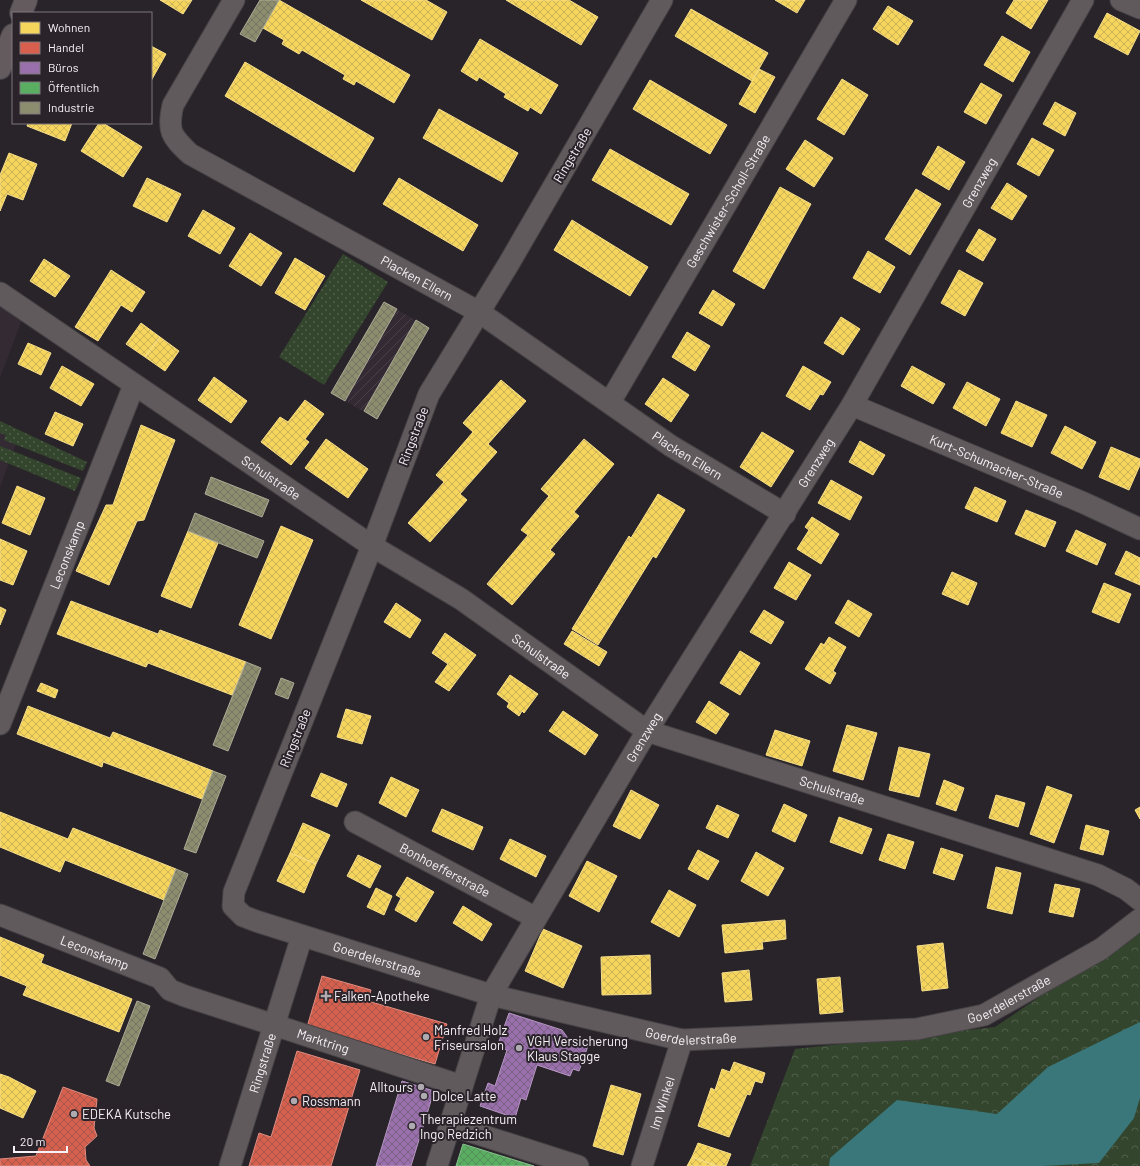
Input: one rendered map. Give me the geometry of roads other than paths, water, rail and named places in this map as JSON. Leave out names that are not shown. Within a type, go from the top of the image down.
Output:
[{"type":"street","points":[[21,12],[26,0]]},
{"type":"street","name":"Placken Ellern","points":[[234,0],[173,105],[169,123],[175,140],[190,154],[479,312],[671,446],[785,514]]},
{"type":"street","name":"Ringstraße","points":[[233,906],[234,892],[372,546],[429,394],[511,260],[662,0]]},
{"type":"street","name":"Geschwister-Scholl-Straße","points":[[610,402],[846,0]]},
{"type":"street","name":"Grenzweg","points":[[536,918],[647,731],[785,514],[852,405],[1083,0]]},
{"type":"street","points":[[1122,0],[1140,8]]},
{"type":"street","points":[[0,68],[12,38]]},
{"type":"street","name":"Schulstraße","points":[[0,293],[372,546],[461,599],[647,731],[1098,875],[1126,889],[1140,900]]},
{"type":"street","name":"Leconskamp","points":[[0,724],[134,384]]},
{"type":"street","name":"Kurt-Schumacher-Straße","points":[[852,405],[1077,500],[1140,530]]},
{"type":"street","name":"Bonhoefferstraße","points":[[354,822],[536,918]]},
{"type":"street","name":"Goerdelerstraße","points":[[233,906],[243,916],[491,995],[682,1040],[917,1029],[984,1015],[1101,949],[1140,919]]},
{"type":"street","name":"Leconskamp","points":[[0,915],[160,978],[170,990],[185,996]]},
{"type":"street","points":[[437,1165],[491,995],[536,918]]},
{"type":"street","name":"Ringstraße","points":[[230,1166],[302,936]]},
{"type":"street","name":"Marktring","points":[[185,996],[462,1086]]},
{"type":"street","name":"Im WInkel","points":[[642,1166],[682,1040]]},
{"type":"street","points":[[450,1125],[578,1166]]},
{"type":"water","points":[[1140,1022],[1140,1098],[1134,1118],[1099,1163],[1043,1166],[829,1166],[830,1158],[897,1100],[997,1114],[1048,1067]]},
{"type":"place","name":"Falken-Apotheke","points":[[326,996]]},
{"type":"place","name":"Manfred Holz Friseursalon","points":[[426,1037]]},
{"type":"place","name":"VGH Versicherung Klaus Stagge","points":[[519,1048]]},
{"type":"place","name":"Alltours","points":[[421,1087]]},
{"type":"place","name":"Dolce Latte","points":[[424,1096]]},
{"type":"place","name":"Rossmann","points":[[294,1101]]},
{"type":"place","name":"EDEKA Kutsche","points":[[74,1114]]},
{"type":"place","name":"Therapiezentrum Ingo Redzich","points":[[412,1126]]}]
